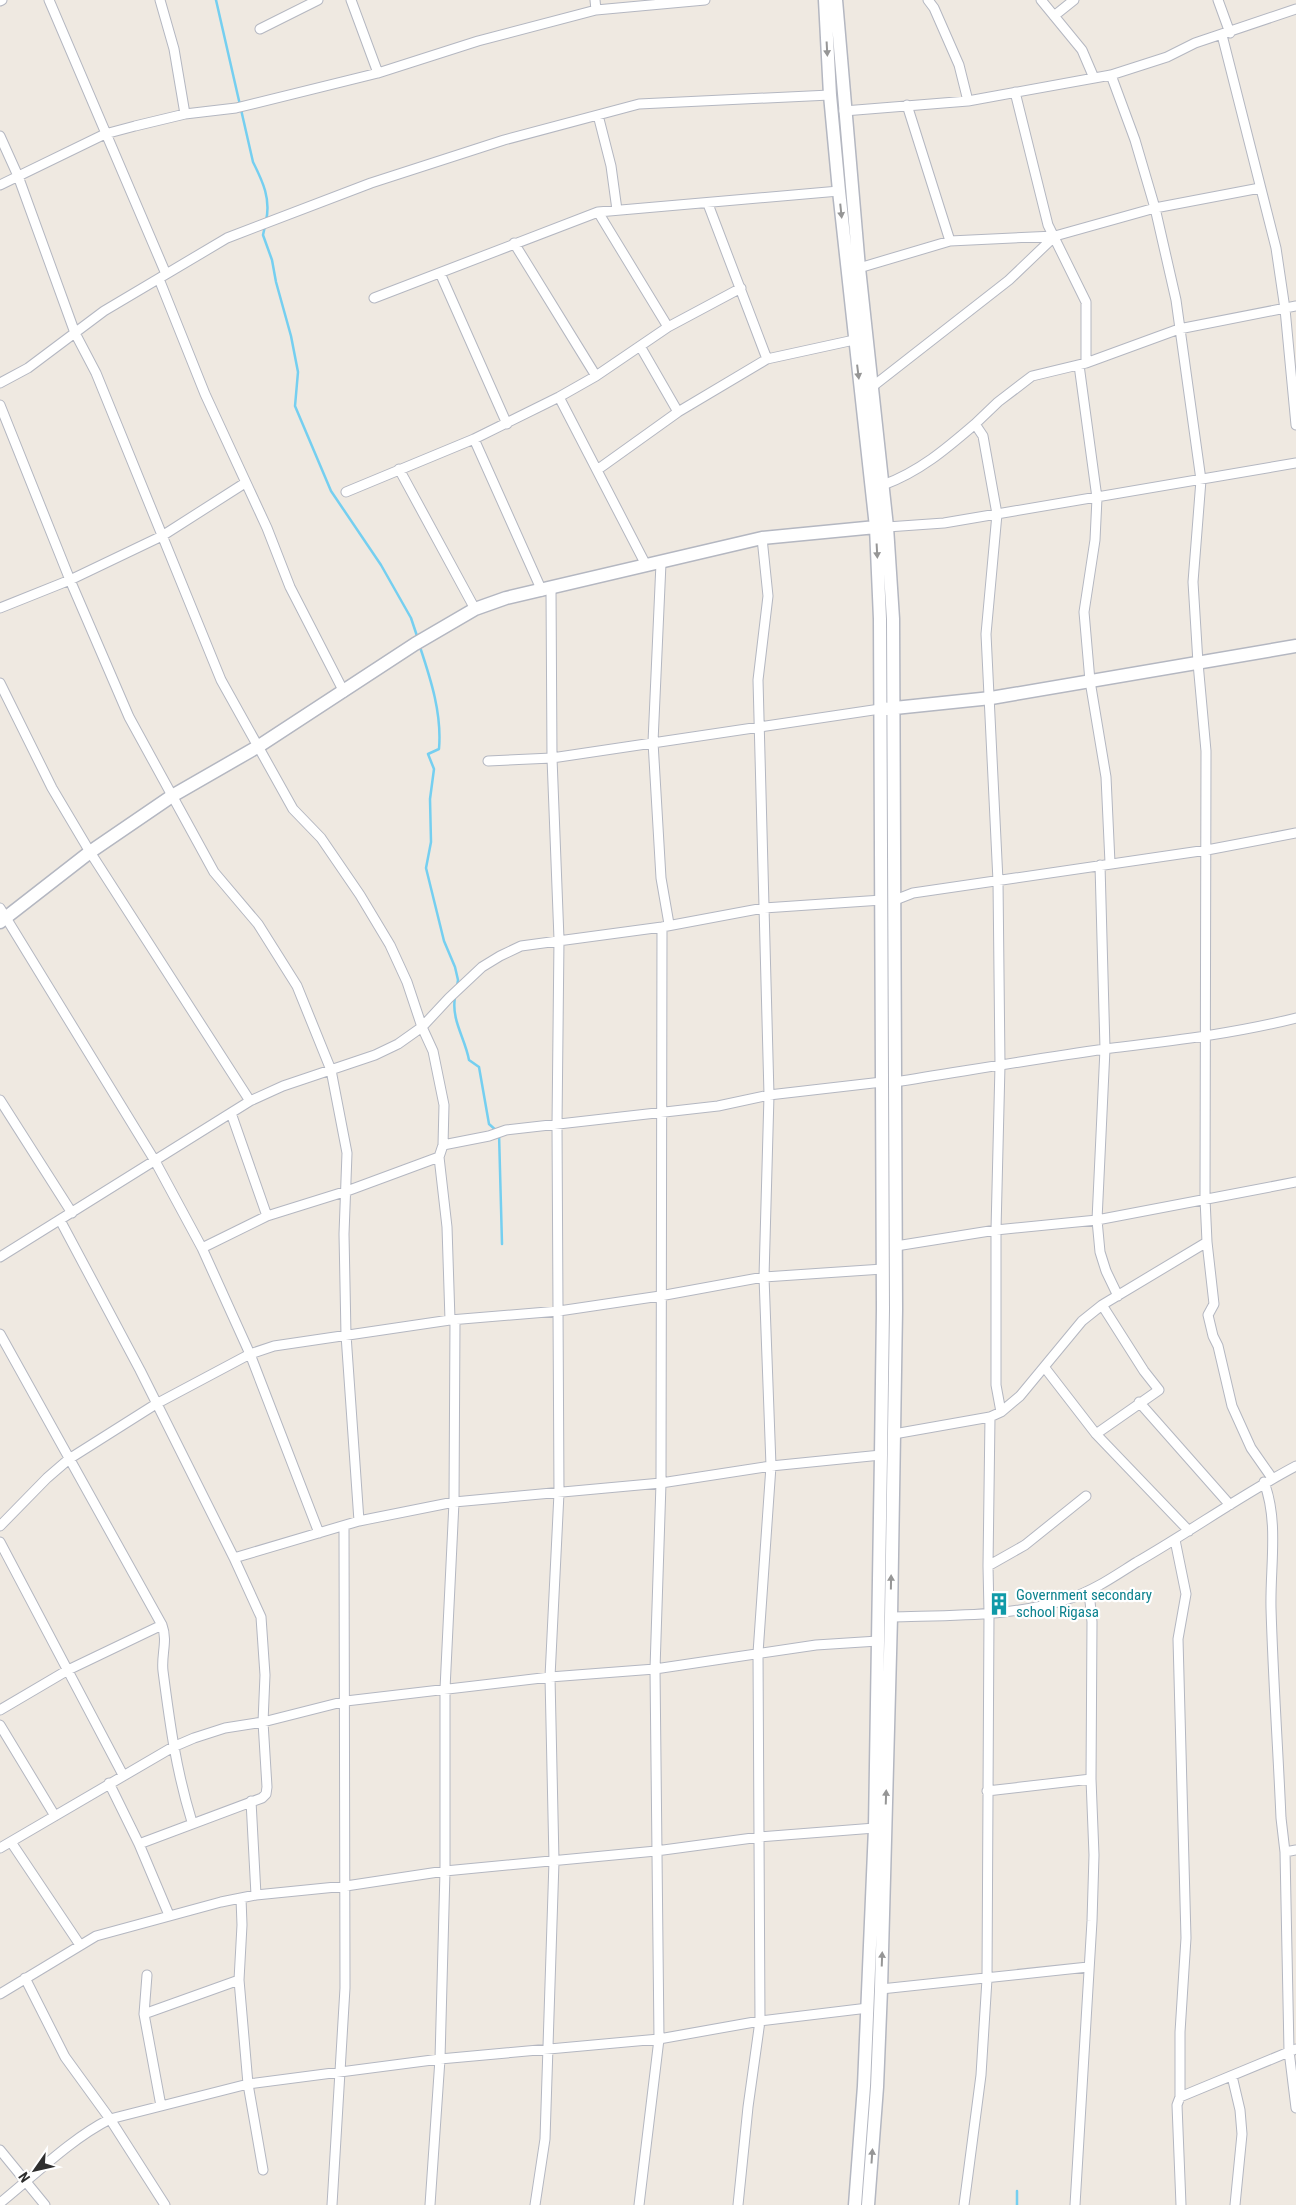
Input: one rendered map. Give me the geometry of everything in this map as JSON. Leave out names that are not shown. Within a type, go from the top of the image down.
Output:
[{"type":"main road","points":[[825,0],[830,95],[854,340],[870,428],[883,485],[880,619],[886,709],[889,900],[888,1082],[883,1269],[875,1828],[864,2086],[855,2205]]},
{"type":"main road","points":[[836,0],[844,111],[872,387],[870,428],[882,527]]},
{"type":"main road","points":[[2,916],[90,852],[172,796],[259,746],[426,637],[475,609],[506,598],[762,538],[882,527]]},
{"type":"main road","points":[[886,709],[990,698],[1296,646]]},
{"type":"main road","points":[[868,2205],[877,2087],[881,1989],[891,1617],[896,1246],[888,1082]]},
{"type":"street","points":[[49,0],[163,276],[205,394],[267,528],[290,587],[344,692]]},
{"type":"street","points":[[160,0],[174,50],[185,114]]},
{"type":"street","points":[[260,29],[318,0]]},
{"type":"street","points":[[351,0],[378,73]]},
{"type":"street","points":[[595,0],[596,10]]},
{"type":"street","points":[[0,185],[105,134],[185,114],[236,108],[378,73],[478,41],[596,10],[705,0]]},
{"type":"street","points":[[928,0],[934,8],[958,65],[968,100]]},
{"type":"street","points":[[1041,0],[1082,50],[1094,78]]},
{"type":"street","points":[[1054,16],[1074,0]]},
{"type":"street","points":[[1218,0],[1260,188],[1276,248],[1285,309],[1296,426]]},
{"type":"street","points":[[844,111],[968,100],[1111,75],[1167,57],[1195,43],[1296,9]]},
{"type":"street","points":[[1111,75],[1135,140],[1155,208],[1176,300],[1200,480],[1193,582],[1206,751],[1205,1199],[1207,1242],[1214,1304],[1208,1315],[1213,1336],[1218,1346],[1232,1406],[1268,1480],[1271,1499],[1271,1607],[1281,1818],[1285,1852],[1292,2050],[1296,2108]]},
{"type":"street","points":[[1015,92],[1048,225],[1086,302],[1082,364],[1097,498],[1094,540],[1084,612],[1090,681],[1106,777],[1110,863]]},
{"type":"street","points":[[0,383],[28,368],[104,311],[227,238],[371,183],[504,140],[638,104],[830,95]]},
{"type":"street","points":[[907,105],[950,241]]},
{"type":"street","points":[[598,115],[611,166],[617,210]]},
{"type":"street","points":[[0,136],[18,176],[75,333],[96,373],[221,680],[293,809],[321,838],[360,894],[390,945],[407,982],[422,1027],[434,1051],[439,1073],[444,1106],[444,1145],[440,1157],[447,1227],[452,1320],[454,1502],[445,1689],[445,1871],[440,2059],[430,2205]]},
{"type":"street","points":[[859,268],[950,241],[1055,236],[1155,208],[1260,188]]},
{"type":"street","points":[[374,298],[598,212],[708,204],[839,191]]},
{"type":"street","points":[[708,204],[766,359]]},
{"type":"street","points":[[598,212],[668,327]]},
{"type":"street","points":[[872,387],[1009,280],[1055,236]]},
{"type":"street","points":[[514,243],[596,376]]},
{"type":"street","points":[[440,273],[507,424]]},
{"type":"street","points":[[346,492],[474,440],[559,398],[596,376],[668,327],[741,288]]},
{"type":"street","points":[[883,485],[904,478],[941,454],[998,402],[1032,376],[1082,364],[1179,329],[1296,306]]},
{"type":"street","points":[[597,470],[678,412],[766,359],[854,340]]},
{"type":"street","points":[[640,346],[678,412]]},
{"type":"street","points":[[559,398],[646,565]]},
{"type":"street","points":[[0,406],[70,580],[129,717],[214,872],[258,924],[297,986],[331,1070],[347,1152],[344,1234],[346,1335],[359,1521]]},
{"type":"street","points":[[975,424],[983,436],[997,514],[986,634],[998,880],[1000,1065],[996,1230],[996,1385],[1002,1412]]},
{"type":"street","points":[[474,440],[546,590],[559,939],[557,1125],[559,1493],[550,1677],[554,1861],[544,2139],[534,2205]]},
{"type":"street","points":[[882,527],[944,524],[1296,463]]},
{"type":"street","points":[[399,469],[475,609]]},
{"type":"street","points":[[0,608],[70,580],[162,536],[245,483]]},
{"type":"street","points":[[738,2205],[748,2107],[760,2021],[758,1653],[771,1466],[764,1277],[769,1095],[758,680],[768,596],[762,538]]},
{"type":"street","points":[[639,2205],[659,2039],[655,1669],[661,1483],[660,1296],[665,926],[653,742],[661,563]]},
{"type":"street","points":[[0,683],[52,788],[90,852],[250,1101]]},
{"type":"street","points":[[488,761],[552,758],[886,709]]},
{"type":"street","points":[[0,1257],[250,1101],[283,1086],[398,1044],[422,1027],[482,967],[507,952],[522,946],[559,939],[665,926],[764,908],[889,900],[913,893],[1207,850],[1296,833]]},
{"type":"street","points":[[1100,865],[1105,1050],[1098,1220],[1100,1252],[1106,1271],[1118,1296]]},
{"type":"street","points":[[2,916],[155,1161],[202,1248],[250,1354],[319,1533]]},
{"type":"street","points":[[444,1145],[489,1136],[506,1130],[718,1106],[769,1095],[888,1082],[1206,1037],[1257,1028],[1296,1018]]},
{"type":"street","points":[[0,1100],[72,1213]]},
{"type":"street","points":[[231,1113],[267,1216]]},
{"type":"street","points":[[202,1248],[267,1216],[347,1191],[440,1157]]},
{"type":"street","points":[[896,1246],[996,1230],[1098,1220],[1296,1182]]},
{"type":"street","points":[[60,1220],[122,1334],[234,1558],[261,1617],[263,1630],[265,1675],[263,1722],[266,1794],[252,1802],[192,1822],[139,1844]]},
{"type":"street","points":[[894,1434],[990,1417],[1002,1412],[1020,1396],[1045,1368],[1082,1321],[1102,1305],[1207,1242]]},
{"type":"street","points":[[0,1526],[47,1478],[69,1459],[156,1404],[250,1354],[274,1346],[452,1320],[558,1311],[660,1296],[764,1277],[883,1269]]},
{"type":"street","points":[[1096,1434],[1139,1402],[1159,1390],[1144,1372],[1102,1305]]},
{"type":"street","points":[[0,1334],[166,1634],[163,1666],[173,1747],[181,1785],[192,1822]]},
{"type":"street","points":[[1045,1368],[1096,1434],[1189,1531]]},
{"type":"street","points":[[1139,1402],[1230,1505]]},
{"type":"street","points":[[964,2205],[981,2075],[987,1979],[990,1417]]},
{"type":"street","points":[[234,1558],[359,1521],[454,1502],[661,1483],[771,1466],[881,1455]]},
{"type":"street","points":[[891,1617],[1004,1613],[1069,1598],[1089,1591],[1175,1540],[1268,1480],[1296,1466]]},
{"type":"street","points":[[988,1566],[1025,1545],[1086,1496]]},
{"type":"street","points":[[332,2205],[345,1988],[346,1701],[344,1526]]},
{"type":"street","points":[[1175,1540],[1186,1594],[1178,1639],[1186,1938],[1180,2032],[1180,2097],[1177,2105],[1181,2205]]},
{"type":"street","points":[[0,1542],[123,1776]]},
{"type":"street","points":[[1075,2205],[1094,1855],[1091,1779],[1092,1622],[1089,1591]]},
{"type":"street","points":[[0,1710],[68,1670],[162,1625]]},
{"type":"street","points":[[0,1848],[173,1747],[225,1728],[263,1722],[346,1701],[550,1677],[655,1669],[816,1644],[878,1641]]},
{"type":"street","points":[[0,1725],[55,1816]]},
{"type":"street","points":[[987,1791],[1091,1779]]},
{"type":"street","points":[[109,1783],[139,1844],[169,1915]]},
{"type":"street","points":[[252,1802],[256,1896]]},
{"type":"street","points":[[0,1994],[96,1936],[169,1915],[241,1898],[346,1886],[445,1871],[656,1851],[760,1837],[875,1828]]},
{"type":"street","points":[[11,1842],[80,1944]]},
{"type":"street","points":[[1285,1852],[1296,1850]]},
{"type":"street","points":[[241,1898],[242,1924],[239,1980],[248,2084],[263,2170]]},
{"type":"street","points":[[881,1989],[1088,1967]]},
{"type":"street","points":[[147,1975],[144,2014],[161,2106]]},
{"type":"street","points":[[25,1978],[65,2057],[110,2119],[165,2205]]},
{"type":"street","points":[[144,2014],[239,1980]]},
{"type":"street","points":[[0,2203],[88,2132],[110,2119],[248,2084],[440,2059],[659,2039],[760,2021],[868,2008]]},
{"type":"street","points":[[1180,2097],[1292,2050]]},
{"type":"street","points":[[1232,2076],[1240,2110],[1242,2134],[1235,2205]]},
{"type":"street","points":[[0,2150],[45,2205]]},
{"type":"waterway","points":[[216,0],[253,162],[267,198],[266,221]]},
{"type":"waterway","points":[[265,226],[263,235],[272,260],[298,372],[295,406],[331,491],[381,565],[411,618],[418,639]]},
{"type":"waterway","points":[[420,647],[435,697],[439,723],[439,749],[428,754],[434,769],[430,799],[431,842],[426,868],[444,941],[455,967],[458,980],[457,987]]},
{"type":"waterway","points":[[455,997],[455,1013],[469,1060],[479,1067],[489,1124],[499,1133],[502,1244]]},
{"type":"waterway","points":[[1017,2191],[1017,2205]]},
{"type":"place","name":"Government secondary school Rigasa","points":[[999,1604]]}]
